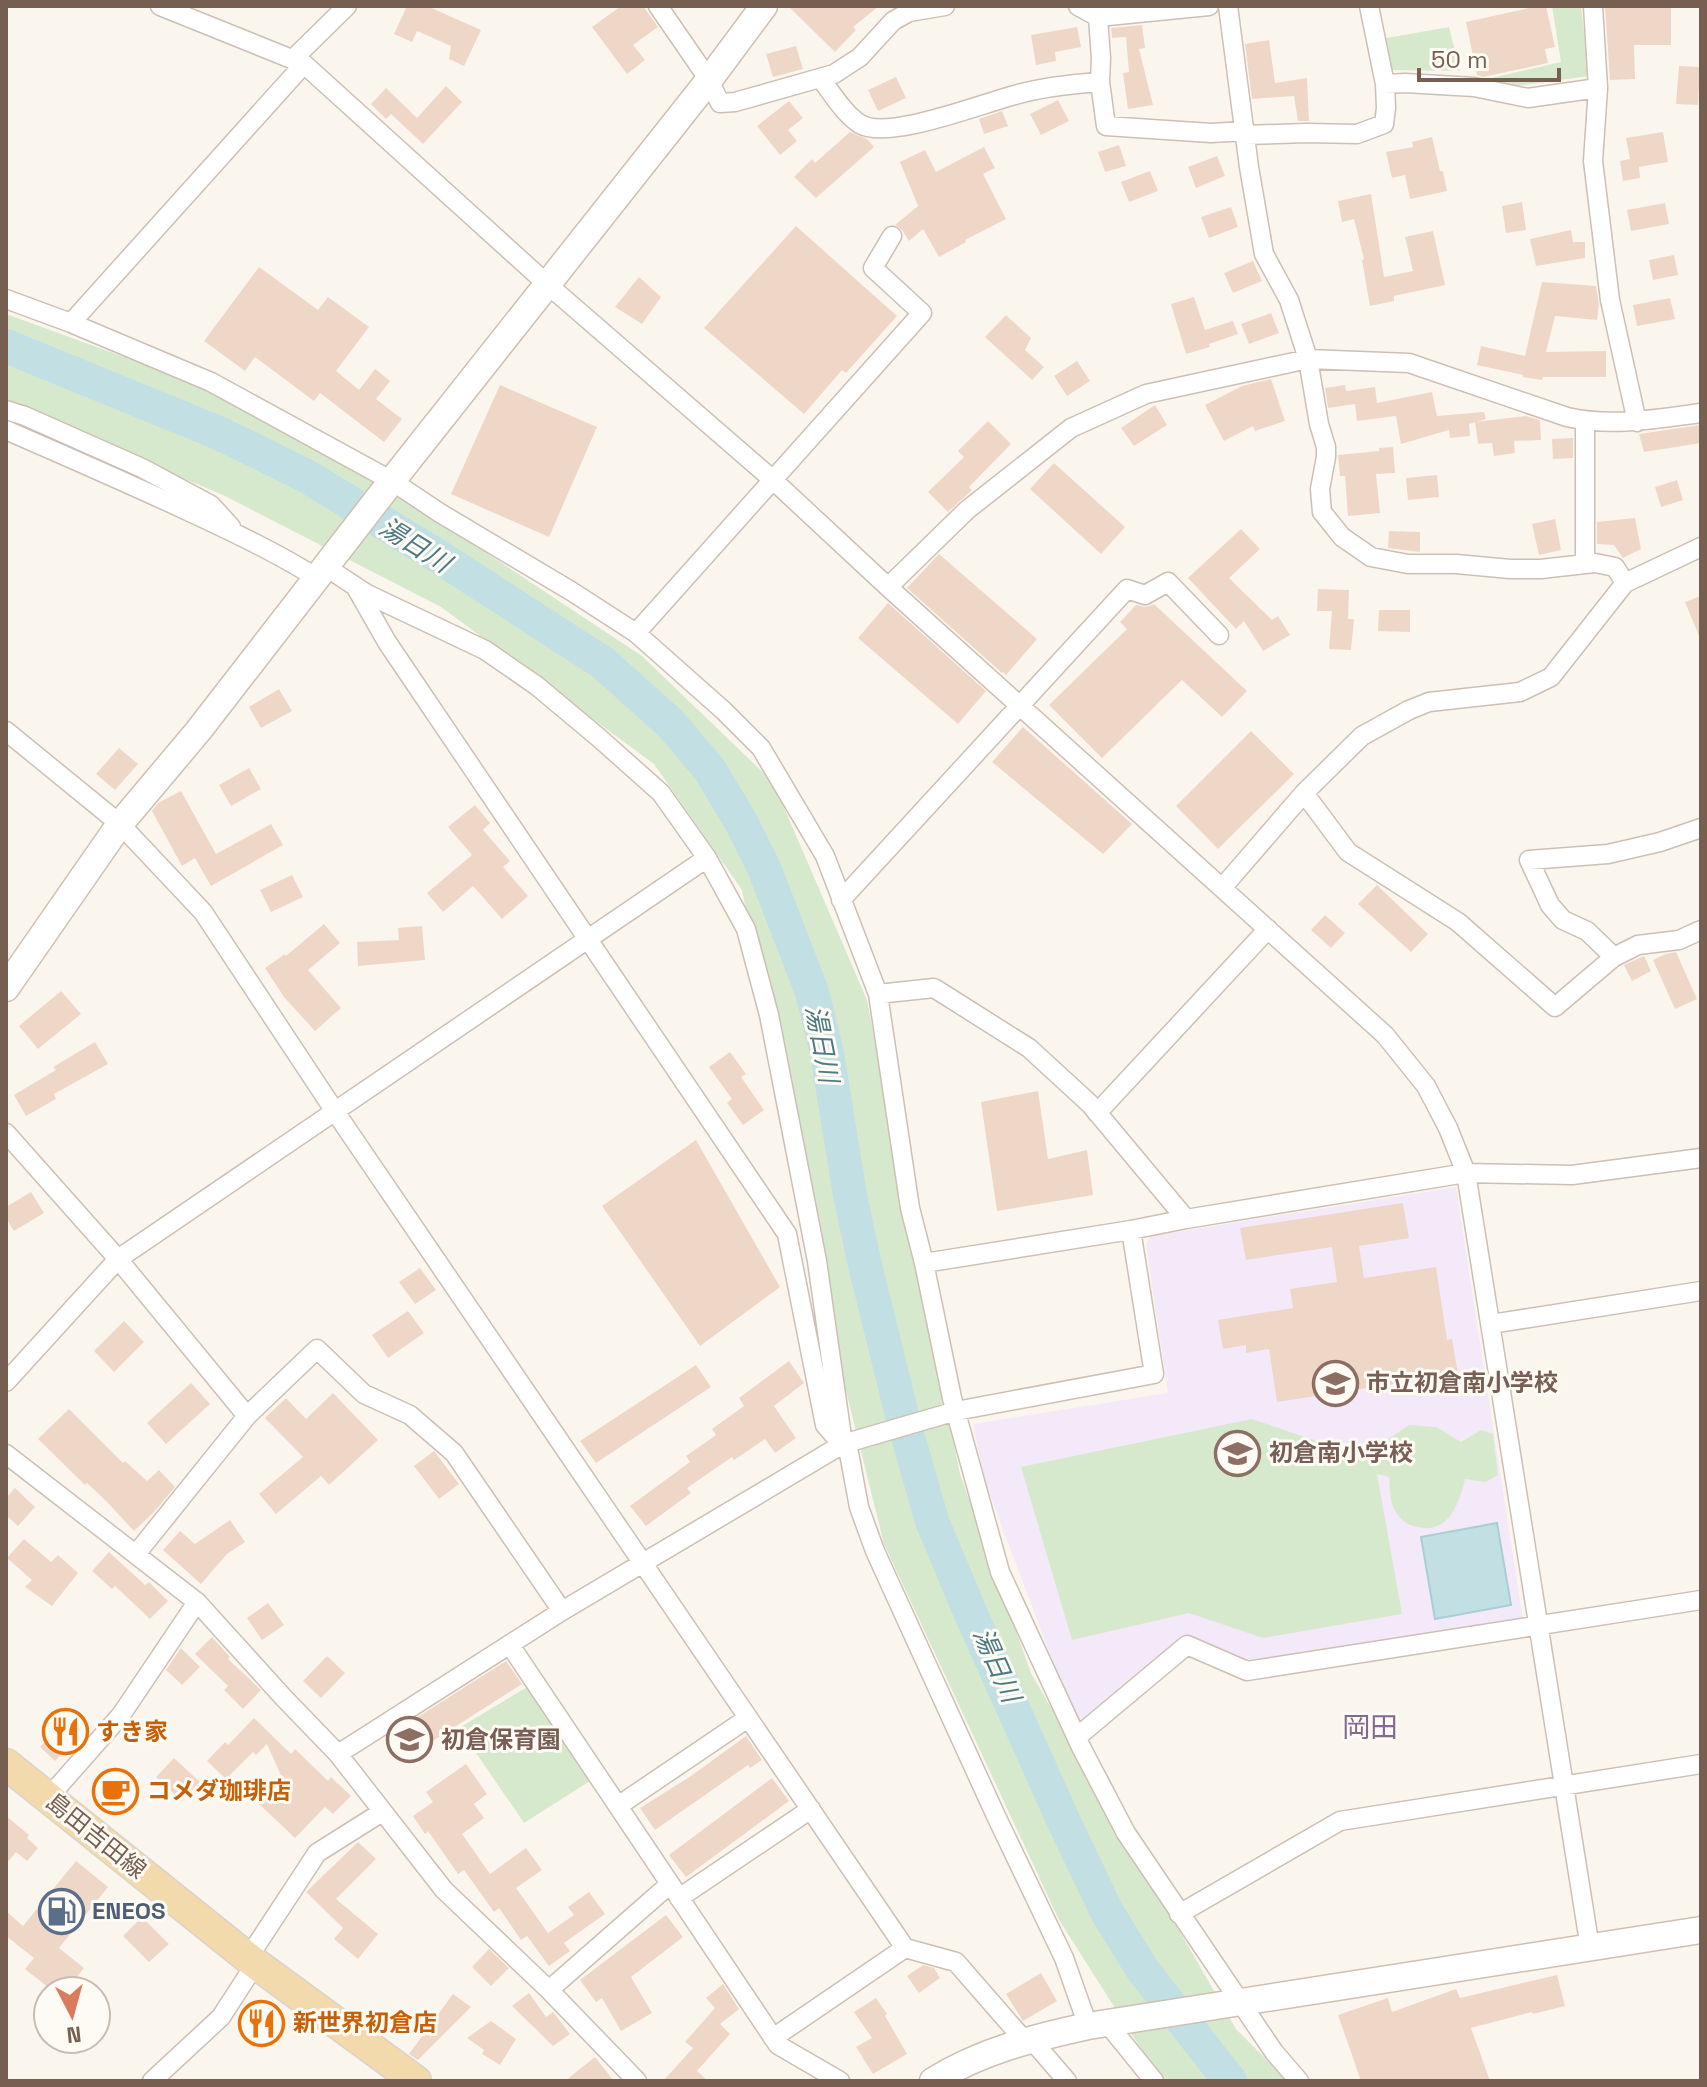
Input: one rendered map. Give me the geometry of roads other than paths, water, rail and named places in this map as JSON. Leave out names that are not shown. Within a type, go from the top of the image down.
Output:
[{"type":"main road","name":"島田吉田線","points":[[6,1764],[252,1960],[416,2081]]},
{"type":"street","points":[[160,6],[299,62],[547,284],[773,480],[1385,1035],[1426,1086],[1448,1128],[1466,1173],[1590,1948]]},
{"type":"street","points":[[71,323],[347,6]]},
{"type":"street","points":[[658,6],[709,80],[720,103],[735,102],[834,74],[860,57],[893,21],[909,12],[945,6]]},
{"type":"street","points":[[6,988],[120,824],[199,730],[764,6]]},
{"type":"street","points":[[1078,6],[1098,17],[1209,6]]},
{"type":"street","points":[[1228,6],[1264,254],[1289,300],[1308,359],[1326,447],[1320,489],[1322,512],[1342,537],[1371,557],[1408,564],[1510,569],[1595,563],[1615,567],[1625,583]]},
{"type":"street","points":[[1098,17],[1100,82],[1106,126],[1211,133],[1357,134],[1384,124],[1386,108],[1385,84],[1369,6]]},
{"type":"street","points":[[1593,6],[1598,88],[1593,161],[1610,300],[1637,422]]},
{"type":"street","points":[[820,78],[860,125],[875,129],[901,127],[1016,94],[1100,82]]},
{"type":"street","points":[[1385,84],[1474,87],[1528,98],[1598,88]]},
{"type":"street","points":[[636,633],[922,313],[873,268],[892,236]]},
{"type":"street","points":[[6,299],[211,382],[391,481],[636,633],[761,748],[825,856],[878,994],[910,1208],[924,1263],[951,1413],[1000,1572],[1126,1833],[1235,2004],[1299,2081]]},
{"type":"street","points":[[888,587],[967,510],[1071,428],[1146,394],[1308,359],[1409,363],[1585,421],[1637,422],[1701,413]]},
{"type":"street","points":[[6,410],[142,468],[211,505],[239,535]]},
{"type":"street","points":[[1585,421],[1585,564]]},
{"type":"street","points":[[6,430],[126,481],[286,558],[323,571],[485,650],[537,686],[661,793],[707,858],[746,929],[769,1015],[817,1261],[859,1507],[875,1551],[1064,1958],[1103,2023],[1154,2081]]},
{"type":"street","points":[[1222,888],[1304,793],[1362,736],[1429,702],[1520,692],[1551,677],[1625,583],[1701,547]]},
{"type":"street","points":[[841,900],[1127,589],[1145,595],[1168,582],[1219,635]]},
{"type":"street","points":[[355,586],[387,642],[787,1234],[825,1425],[848,1443]]},
{"type":"street","points":[[6,731],[120,824],[203,912],[334,1110],[905,1948],[956,1962],[1067,2081]]},
{"type":"street","points":[[1304,793],[1348,852],[1458,922],[1555,1007],[1614,957],[1638,945],[1679,940],[1701,930]]},
{"type":"street","points":[[1614,957],[1587,931],[1563,920],[1550,905],[1529,860],[1608,854],[1660,842],[1701,828]]},
{"type":"street","points":[[6,1382],[118,1259],[707,858]]},
{"type":"street","points":[[1097,1113],[1268,929]]},
{"type":"street","points":[[878,994],[934,988],[1029,1048],[1097,1113],[1186,1219]]},
{"type":"street","points":[[6,1133],[118,1259],[247,1416]]},
{"type":"street","points":[[924,1263],[1466,1173],[1572,1175],[1701,1158]]},
{"type":"street","points":[[338,1754],[562,1611],[848,1443],[951,1413],[1154,1374],[1131,1230]]},
{"type":"street","points":[[1491,1324],[1701,1291]]},
{"type":"street","points":[[136,1554],[247,1416],[317,1349],[364,1394],[410,1415],[454,1453],[562,1611]]},
{"type":"street","points":[[6,1454],[197,1602],[338,1754],[444,1890],[549,1990],[637,2081]]},
{"type":"street","points":[[1077,1737],[1187,1645],[1247,1671],[1701,1600]]},
{"type":"street","points":[[48,1798],[121,1715],[197,1602]]},
{"type":"street","points":[[510,1645],[778,2045],[840,2081]]},
{"type":"street","points":[[618,1806],[748,1718]]},
{"type":"street","points":[[1179,1914],[1340,1821],[1701,1764]]},
{"type":"street","points":[[549,1990],[675,1891],[811,1809]]},
{"type":"street","points":[[152,2081],[221,2017],[317,1853],[382,1812]]},
{"type":"street","points":[[933,2081],[982,2055],[1028,2040],[1103,2023],[1701,1930]]},
{"type":"street","points":[[773,2038],[905,1948]]},
{"type":"water","points":[[1497,1523],[1511,1605],[1435,1619],[1421,1537]]},
{"type":"waterway","name":"湯日川","points":[[6,346],[221,434],[308,477],[603,663],[671,724],[710,770],[764,868],[812,992],[827,1053],[864,1261],[932,1521],[970,1612],[1107,1912],[1142,1969],[1230,2081]]},
{"type":"place","name":"市立初倉南小学校","points":[[1335,1383]]},
{"type":"place","name":"初倉南小学校","points":[[1238,1453]]},
{"type":"place","name":"すき家","points":[[65,1732]]},
{"type":"place","name":"初倉保育園","points":[[410,1740]]},
{"type":"place","name":"コメダ珈琲店","points":[[116,1791]]},
{"type":"place","name":"ENEOS","points":[[61,1911]]},
{"type":"place","name":"新世界初倉店","points":[[262,2023]]},
{"type":"district","name":"岡田","points":[[1370,1727]]}]
